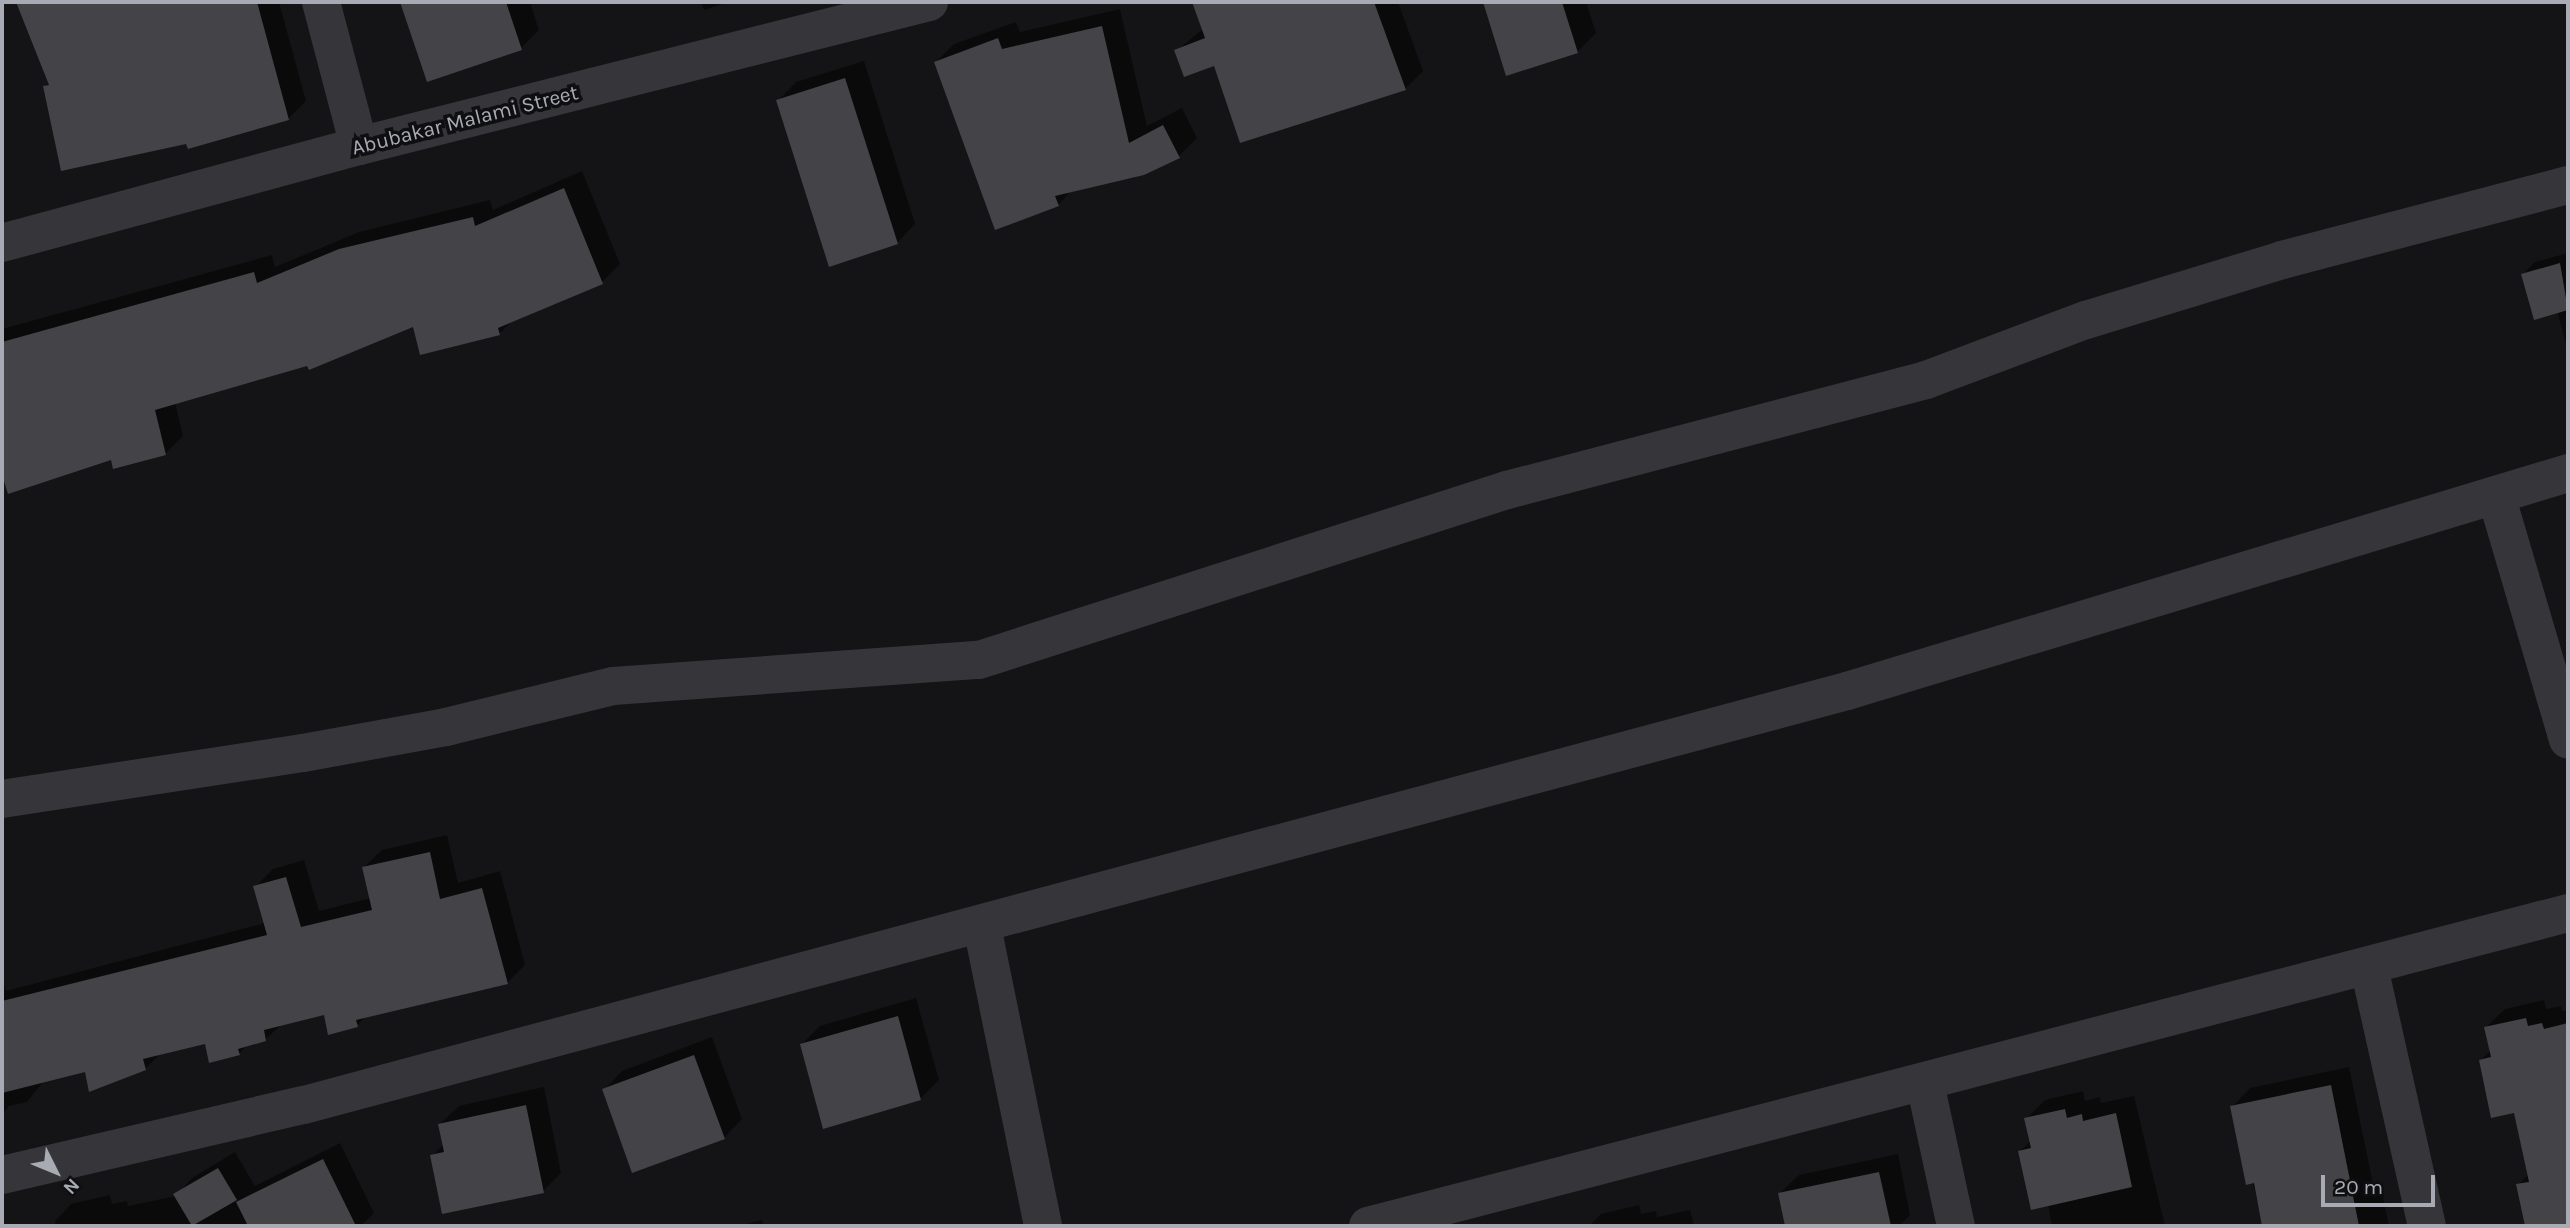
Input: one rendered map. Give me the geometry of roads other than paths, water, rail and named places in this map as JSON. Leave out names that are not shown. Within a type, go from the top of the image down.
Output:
[{"type":"street","points":[[321,2],[359,146]]},
{"type":"street","name":"Abubakar Malami Street","points":[[2,243],[359,146],[929,2]]},
{"type":"street","points":[[2,799],[316,751],[446,727],[613,686],[979,660],[1507,490],[1926,380],[2086,320],[2282,260],[2568,185]]},
{"type":"street","points":[[2,1175],[304,1105],[982,926],[1847,691],[2568,473]]},
{"type":"street","points":[[2496,495],[2568,740]]},
{"type":"street","points":[[1368,1226],[1467,1215],[1924,1083],[2568,913]]},
{"type":"street","points":[[982,926],[1043,1226]]},
{"type":"street","points":[[2369,967],[2427,1226]]},
{"type":"street","points":[[1924,1083],[1956,1226]]}]
